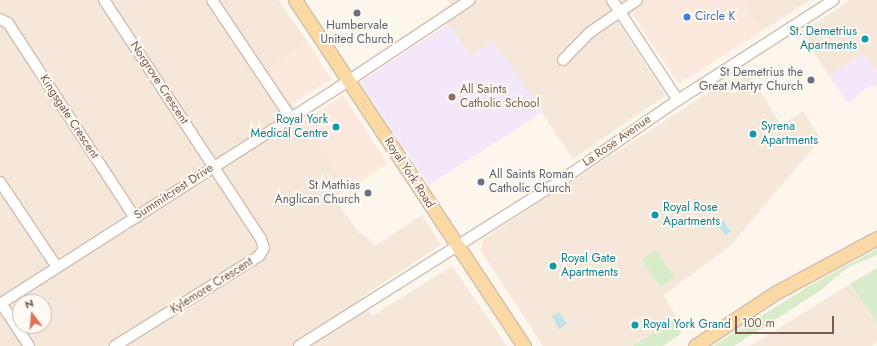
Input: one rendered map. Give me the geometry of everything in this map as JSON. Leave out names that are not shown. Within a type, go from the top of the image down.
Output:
[{"type":"main road","name":"Royal York Road","points":[[295,0],[524,346]]},
{"type":"main road","points":[[696,346],[775,293],[877,238]]},
{"type":"street","name":"Norgrove Crescent","points":[[104,0],[214,166]]},
{"type":"street","points":[[212,0],[291,118]]},
{"type":"street","name":"Summitcrest Drive","points":[[0,303],[291,118],[470,0]]},
{"type":"street","points":[[612,0],[678,100]]},
{"type":"street","points":[[563,60],[589,33],[637,0]]},
{"type":"street","name":"La Rose Avenue","points":[[299,346],[564,179],[678,100],[834,0]]},
{"type":"street","name":"Kingsgate Crescent","points":[[0,19],[8,23],[135,218]]},
{"type":"street","name":"Kylemore Crescent","points":[[115,346],[263,252],[264,248],[261,239],[214,166]]},
{"type":"street","points":[[0,182],[57,267]]},
{"type":"street","points":[[0,303],[29,346]]},
{"type":"shaded area","points":[[0,0],[278,0],[308,42],[269,68],[349,188],[334,198],[359,233],[366,236],[375,246],[422,215],[441,245],[360,298],[372,316],[452,266],[507,346],[0,346]]},
{"type":"shaded area","points":[[447,0],[653,0],[618,23],[666,95],[573,159],[493,41],[471,56],[448,24],[450,4]]},
{"type":"shaded area","points":[[653,0],[741,0],[762,31],[679,84],[632,14]]},
{"type":"shaded area","points":[[741,0],[810,0],[762,31]]},
{"type":"shaded area","points":[[851,0],[877,0],[877,70],[862,54],[829,76],[801,32]]},
{"type":"shaded area","name":"All Saints Catholic School","points":[[448,24],[471,56],[493,41],[543,112],[429,185],[360,82]]},
{"type":"shaded area","points":[[308,42],[331,79],[291,104],[268,67]]},
{"type":"shaded area","points":[[862,54],[877,70],[877,86],[867,87],[848,104],[829,76]]},
{"type":"shaded area","points":[[746,68],[781,125],[803,111],[821,139],[730,246],[664,295],[677,319],[631,346],[543,346],[481,251],[483,239]]},
{"type":"shaded area","points":[[343,95],[388,164],[347,190],[303,121]]},
{"type":"shaded area","points":[[850,284],[877,323],[877,341],[872,346],[750,346]]},
{"type":"green space","points":[[877,249],[877,255],[847,268],[821,290],[734,346],[713,346],[809,286]]},
{"type":"green space","points":[[656,250],[674,278],[660,287],[642,259]]},
{"type":"green space","points":[[877,268],[877,323],[850,284]]},
{"type":"green space","points":[[673,320],[682,333],[663,346],[632,346]]},
{"type":"water","points":[[723,220],[731,232],[725,236],[717,224]]},
{"type":"water","points":[[559,312],[567,324],[559,329],[552,316]]},
{"type":"place","name":"Humbervale United Church","points":[[357,13]]},
{"type":"place","name":"Circle K","points":[[687,17]]},
{"type":"place","name":"St. Demetrius Apartments","points":[[865,39]]},
{"type":"place","name":"St Demetrius the Great Martyr Church","points":[[811,80]]},
{"type":"place","name":"All Saints Catholic School","points":[[452,97]]},
{"type":"place","name":"Royal York Medical Centre","points":[[336,127]]},
{"type":"place","name":"Syrena Apartments","points":[[753,134]]},
{"type":"place","name":"All Saints Roman Catholic Church","points":[[481,182]]},
{"type":"place","name":"St Mathias Anglican Church","points":[[368,193]]},
{"type":"place","name":"Royal Rose Apartments","points":[[655,215]]},
{"type":"place","name":"Royal Gate Apartments","points":[[553,266]]},
{"type":"place","name":"Royal York Grand","points":[[635,325]]}]
